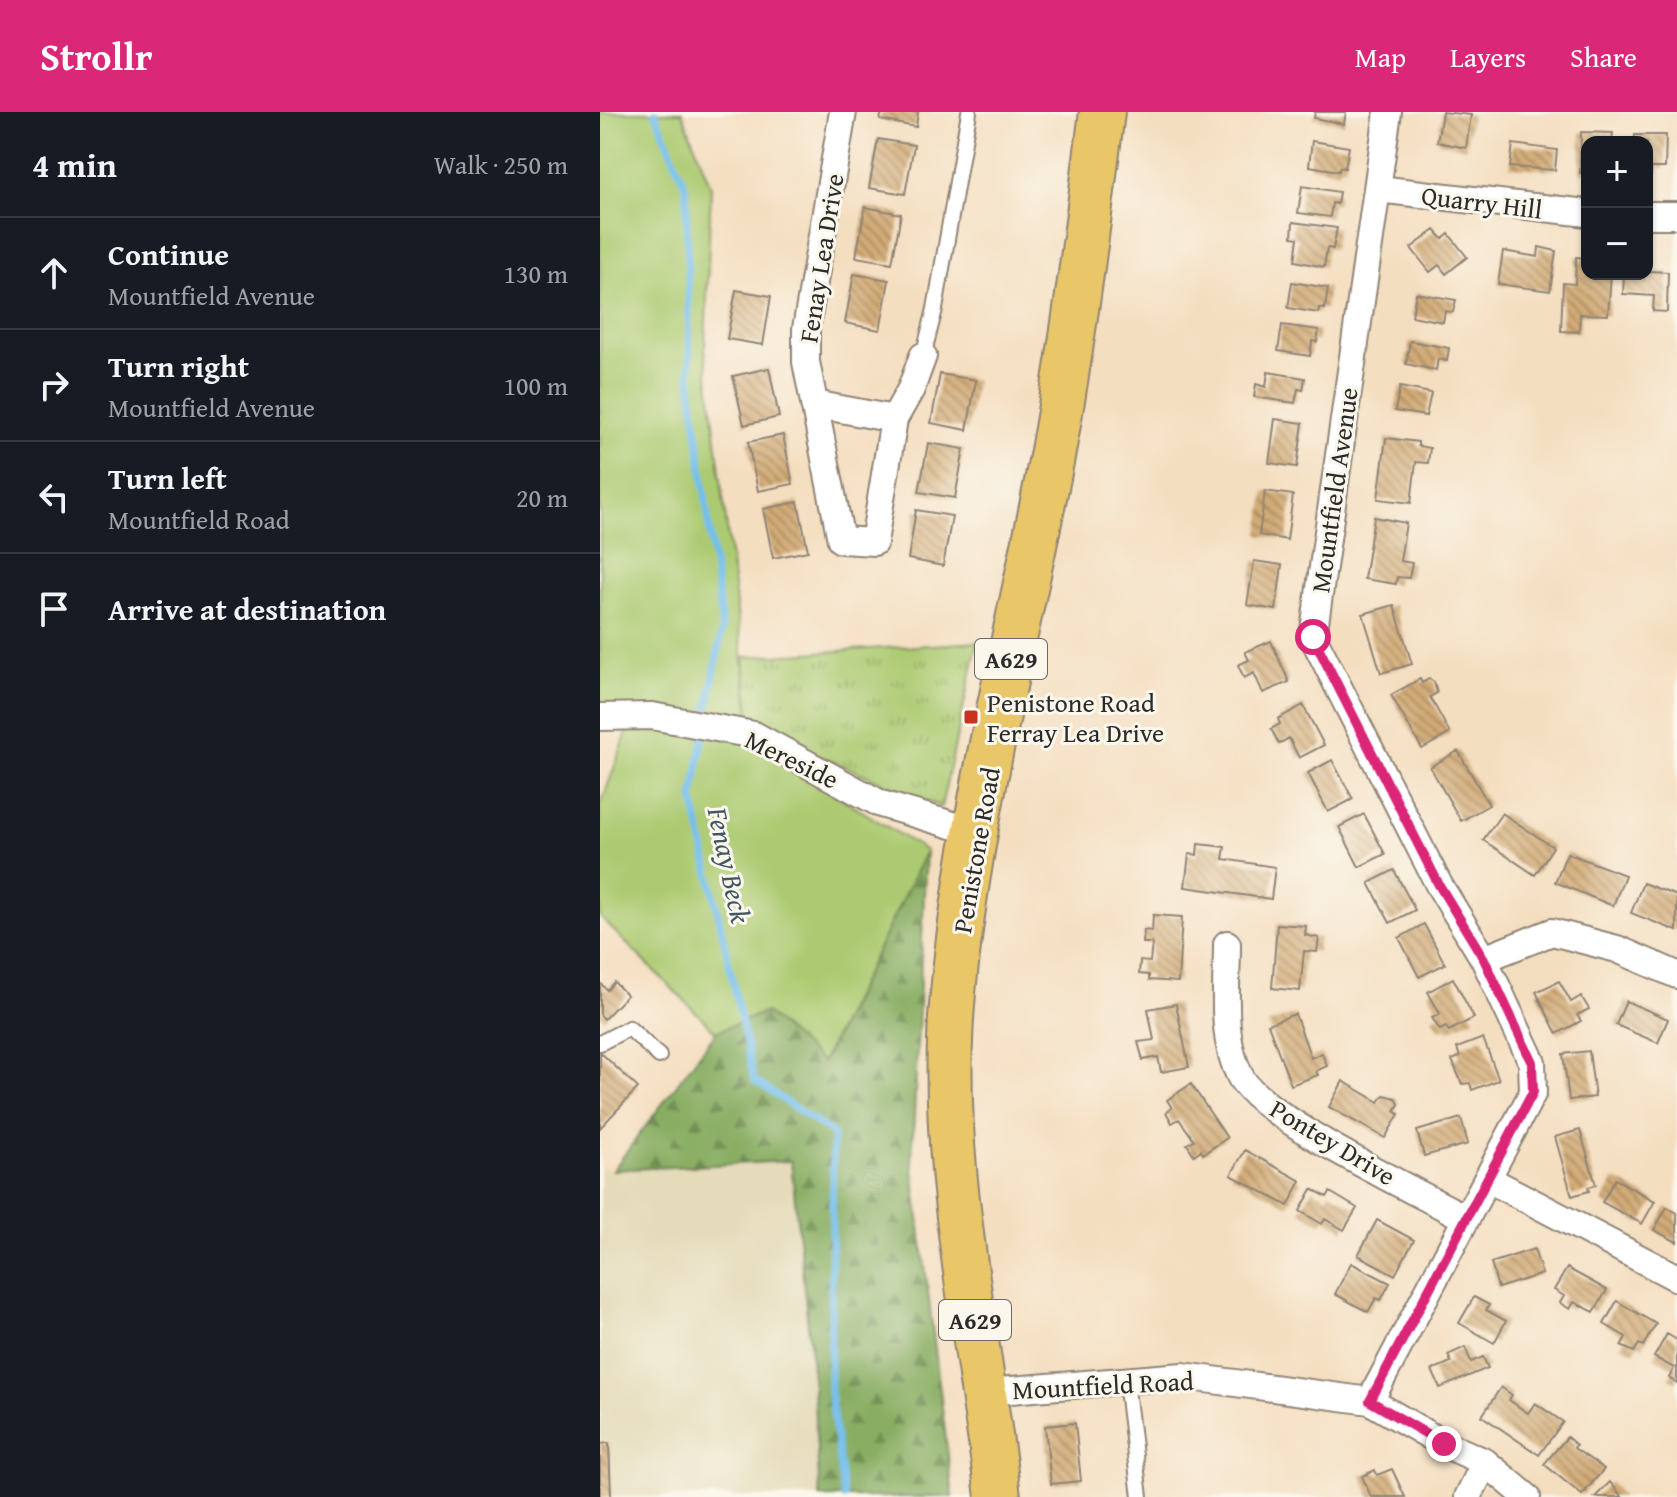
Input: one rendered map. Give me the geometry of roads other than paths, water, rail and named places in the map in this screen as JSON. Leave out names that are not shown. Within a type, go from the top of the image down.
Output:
[{"type":"highway","name":"Penistone Road","points":[[998,1497],[986,1392],[957,1208],[951,1073],[953,994],[976,832],[1054,443],[1102,112]]},
{"type":"street","name":"Fenay Lea Drive","points":[[843,112],[806,329],[806,362],[841,540],[874,542],[894,419],[911,389],[923,356]]},
{"type":"street","name":"Mountfield Avenue","points":[[1370,1401],[1533,1092],[1532,1062],[1484,959],[1439,885],[1313,637],[1388,112]]},
{"type":"street","name":"Quarry Hill","points":[[1378,189],[1581,212]]},
{"type":"street","points":[[1653,215],[1677,215]]},
{"type":"street","points":[[814,404],[894,419]]},
{"type":"street","name":"Mereside","points":[[600,717],[652,716],[754,735],[881,804],[976,832]]},
{"type":"street","points":[[1484,959],[1552,932],[1617,949],[1677,975]]},
{"type":"street","name":"Pontey Drive","points":[[1227,944],[1227,1030],[1240,1078],[1276,1115],[1465,1218]]},
{"type":"street","points":[[1488,1179],[1677,1278]]},
{"type":"street","name":"Mountfield Road","points":[[986,1392],[1183,1376],[1370,1401],[1444,1444],[1485,1462],[1527,1497]]},
{"type":"street","points":[[1468,1497],[1485,1462]]},
{"type":"lane","points":[[923,356],[935,309],[969,112]]},
{"type":"lane","points":[[600,1043],[629,1028],[659,1056]]},
{"type":"lane","points":[[1126,1381],[1140,1497]]},
{"type":"waterway","name":"Fenay Beck","points":[[655,112],[686,188],[690,375],[722,629],[706,720]]},
{"type":"waterway","name":"Fenay Beck","points":[[704,733],[693,797],[754,1080],[833,1134],[830,1391],[844,1497]]},
{"type":"place","name":"Penistone Road Ferray Lea Drive","points":[[971,717]]}]
